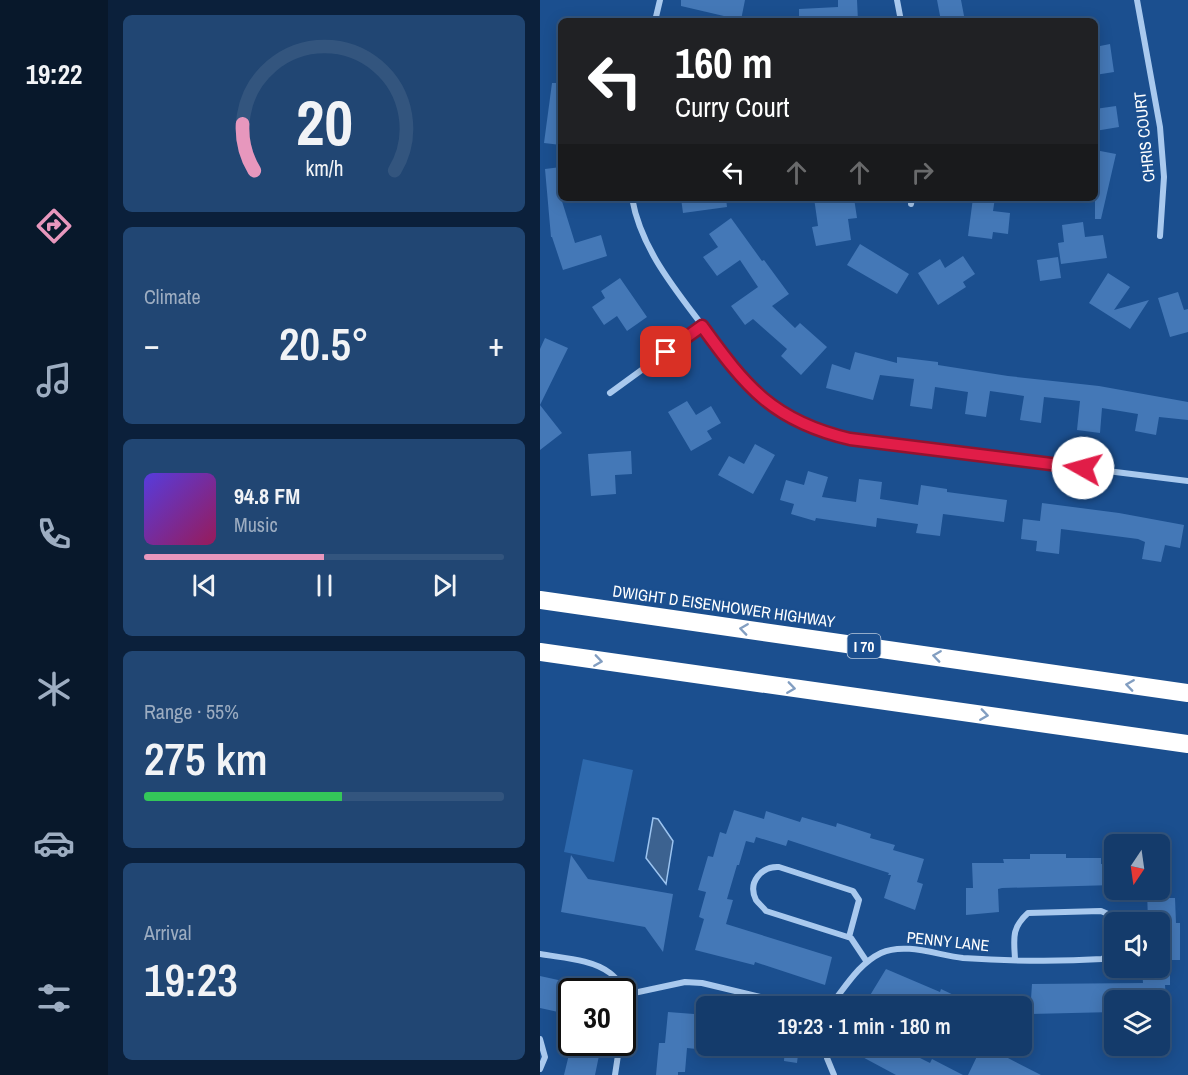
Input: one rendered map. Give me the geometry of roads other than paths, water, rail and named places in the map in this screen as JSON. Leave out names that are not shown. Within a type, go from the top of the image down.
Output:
[{"type":"highway","name":"DWIGHT D EISENHOWER HIGHWAY","points":[[540,600],[1188,693]]},
{"type":"highway","points":[[540,652],[1188,744]]},
{"type":"street","points":[[656,18],[660,0]]},
{"type":"street","points":[[897,0],[900,18]]},
{"type":"street","name":"CHRIS COURT","points":[[1137,0],[1160,127],[1164,177],[1160,236]]},
{"type":"street","points":[[633,201],[642,233],[661,269],[702,326],[743,380],[761,397],[795,420],[826,433],[850,439],[1188,481]]},
{"type":"street","points":[[610,393],[702,326]]},
{"type":"street","points":[[849,937],[860,900],[853,891],[779,867],[769,867],[758,876],[754,885],[754,895],[766,910],[849,937],[867,962]]},
{"type":"street","name":"PENNY LANE","points":[[1015,959],[1015,930],[1019,922],[1028,914],[1104,912]]},
{"type":"street","name":"PENNY LANE","points":[[838,996],[867,962],[884,952],[903,949],[962,957],[1104,959]]},
{"type":"street","points":[[540,954],[598,967],[608,971],[616,978]]},
{"type":"street","points":[[636,992],[685,982],[702,983],[756,996]]},
{"type":"street","points":[[540,1040],[545,1057],[540,1069]]},
{"type":"street","points":[[615,1075],[618,1056]]},
{"type":"street","points":[[827,1056],[834,1075]]}]
